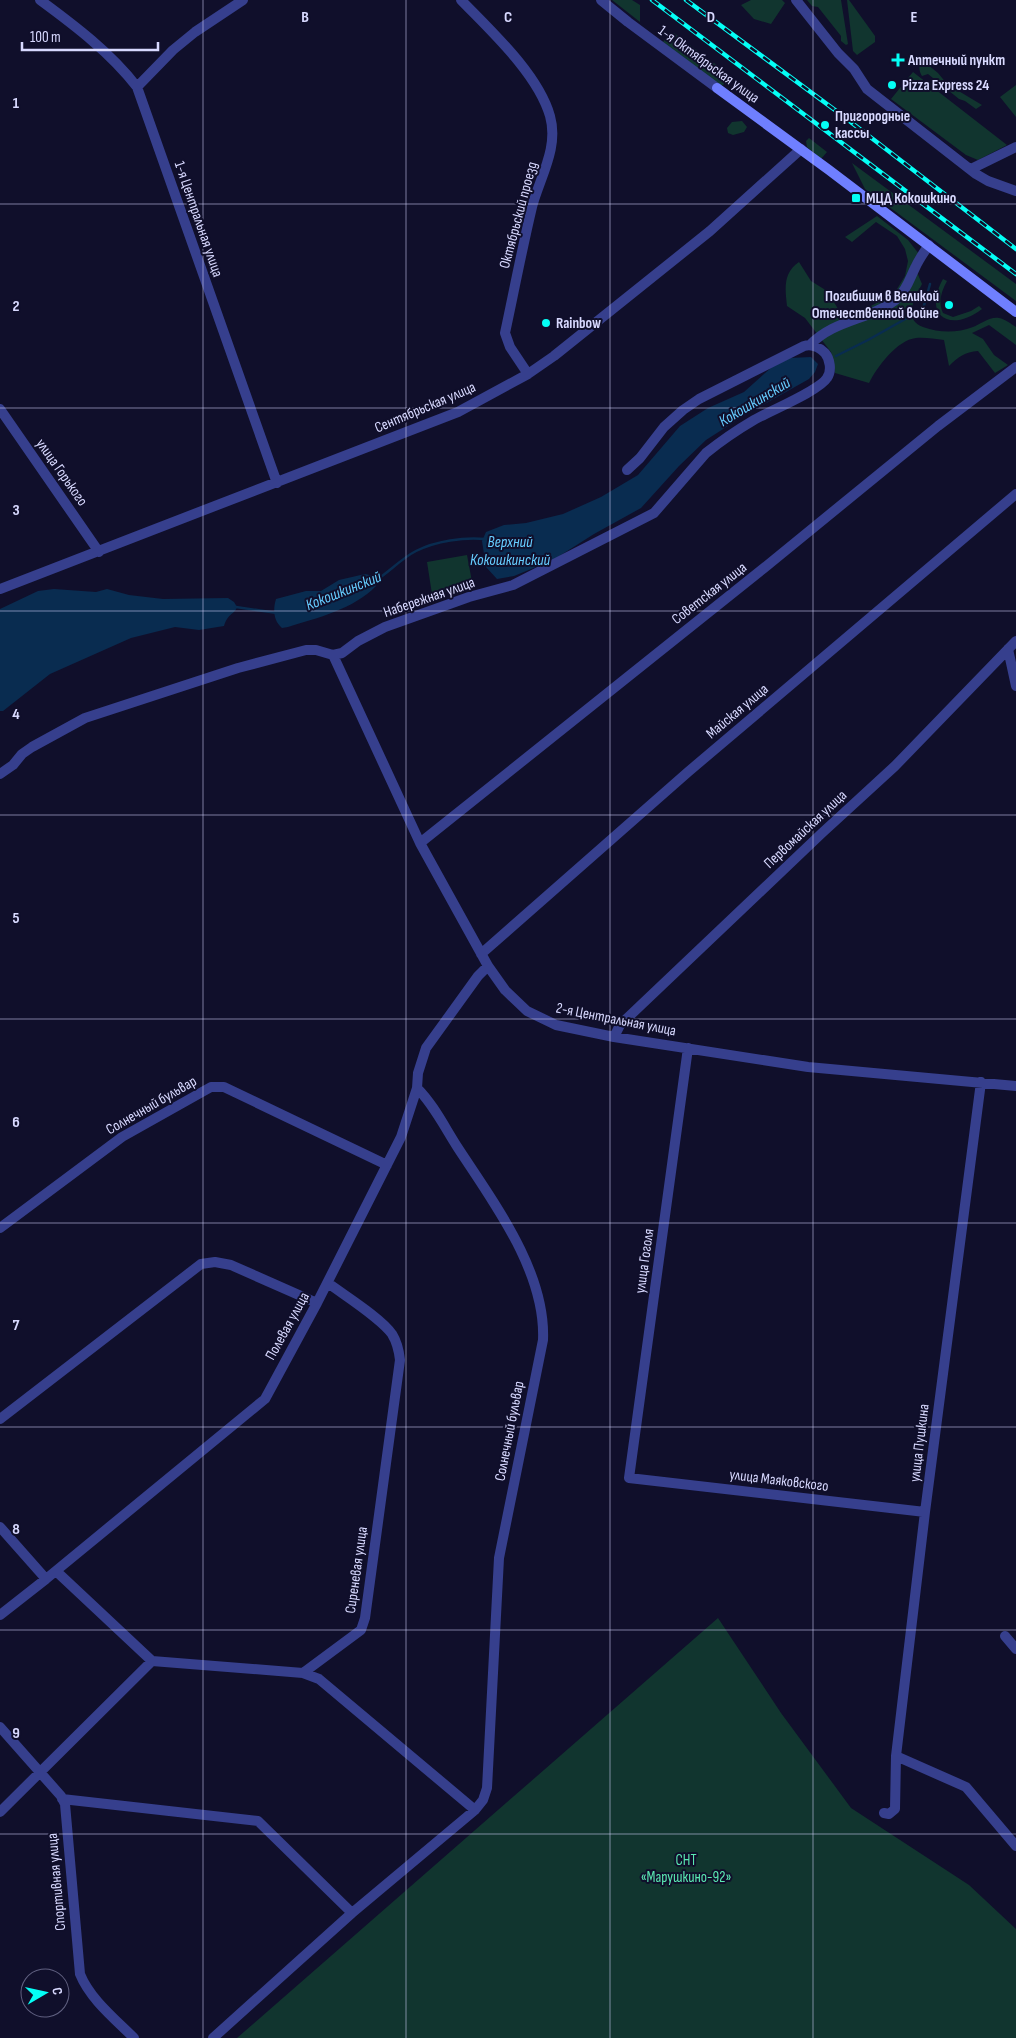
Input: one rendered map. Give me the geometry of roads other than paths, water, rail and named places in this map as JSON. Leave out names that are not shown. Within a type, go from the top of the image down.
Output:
[{"type":"street","name":"1-я Центральная улица","points":[[40,0],[108,56],[127,73],[137,86],[277,484]]},
{"type":"street","points":[[137,86],[173,50],[195,32],[243,0]]},
{"type":"street","name":"Октябрьский проезд","points":[[461,0],[534,79],[552,122],[553,143],[532,206],[505,333],[510,347],[528,374]]},
{"type":"street","name":"1-я Октябрьская улица","points":[[602,0],[628,22],[929,244],[1016,312]]},
{"type":"street","points":[[796,0],[838,53],[854,69],[867,89],[988,181],[1016,191]]},
{"type":"street","points":[[971,169],[1016,147]]},
{"type":"street","name":"Сентябрьская улица","points":[[0,589],[277,484],[458,412],[528,374],[561,350],[702,237],[801,149]]},
{"type":"street","points":[[627,470],[640,458],[673,418],[695,402],[804,346],[813,346],[826,331],[897,298],[906,288],[915,267],[929,244]]},
{"type":"street","name":"Набережная улица","points":[[333,655],[342,653],[365,637],[384,628],[469,597],[513,585],[654,513],[706,454],[722,440],[753,421],[814,389],[826,380],[830,372],[829,362],[825,353],[813,346]]},
{"type":"street","name":"Советская улица","points":[[420,843],[764,568],[938,426],[1016,367]]},
{"type":"street","name":"улица Горького","points":[[0,409],[99,552]]},
{"type":"street","name":"Майская улица","points":[[481,954],[681,778],[888,600],[1016,494]]},
{"type":"street","name":"Первомайская улица","points":[[614,1037],[617,1028],[895,766],[1016,641]]},
{"type":"street","points":[[1008,649],[1016,686]]},
{"type":"street","points":[[0,774],[13,765],[22,754],[32,747],[75,722],[114,707],[238,668],[306,650],[316,650],[333,655]]},
{"type":"street","name":"2-я Центральная улица","points":[[333,655],[420,843],[488,966],[505,990],[527,1011],[556,1025],[614,1037],[808,1067],[1016,1086]]},
{"type":"street","name":"Полевая улица","points":[[0,1614],[56,1571],[265,1398],[328,1282],[406,1125],[417,1088],[420,1065],[426,1048],[478,976],[488,966]]},
{"type":"street","name":"улица Гоголя","points":[[629,1478],[688,1048]]},
{"type":"street","name":"улица Пушкина","points":[[884,1813],[889,1814],[895,1809],[896,1756],[925,1512],[981,1082]]},
{"type":"street","name":"Солнечный бульвар","points":[[0,1228],[122,1137],[211,1087],[224,1087],[387,1165]]},
{"type":"street","name":"Солнечный бульвар","points":[[417,1088],[432,1107],[491,1198],[527,1263],[540,1308],[543,1326],[542,1340],[499,1558],[487,1788],[483,1800],[475,1810]]},
{"type":"street","points":[[0,1419],[201,1264],[215,1262],[231,1265],[317,1303]]},
{"type":"street","name":"Сиреневая улица","points":[[303,1673],[361,1630],[365,1618],[400,1360],[392,1333],[328,1282]]},
{"type":"street","name":"улица Маяковского","points":[[629,1478],[925,1512]]},
{"type":"street","points":[[0,1527],[46,1579]]},
{"type":"street","points":[[56,1571],[152,1662],[303,1673],[322,1682],[475,1810],[352,1913],[213,2038]]},
{"type":"street","points":[[1005,1636],[1016,1649]]},
{"type":"street","points":[[0,1812],[152,1662]]},
{"type":"street","points":[[0,1727],[62,1799],[258,1821],[352,1913]]},
{"type":"street","points":[[896,1756],[966,1787],[1016,1846]]},
{"type":"street","name":"Спортивная улица","points":[[62,1799],[65,1810],[80,1974],[83,1982],[92,1994],[134,2038]]},
{"type":"water","name":"Верхний Кокошкинский","points":[[811,357],[818,364],[815,372],[809,379],[745,415],[706,440],[679,466],[641,508],[594,534],[553,560],[514,576],[497,579],[486,567],[482,541],[486,532],[504,525],[526,523],[563,514],[601,497],[638,475],[680,426],[708,408],[744,392],[773,366],[790,358]]},
{"type":"water","points":[[365,574],[374,576],[376,586],[346,607],[288,627],[282,628],[277,622],[274,610],[276,599],[306,591],[321,591],[339,580]]},
{"type":"water","points":[[54,589],[96,592],[107,589],[129,595],[163,599],[228,598],[237,607],[224,626],[199,630],[175,627],[131,638],[50,674],[3,711],[0,711],[0,609],[38,591]]},
{"type":"waterway","points":[[836,356],[923,309],[930,284]]},
{"type":"waterway","name":"Кокошкинский","points":[[375,581],[416,551],[450,540],[485,539]]},
{"type":"waterway","name":"Кокошкинский","points":[[236,607],[277,613]]},
{"type":"railway","points":[[652,0],[1016,274]]},
{"type":"railway","points":[[686,0],[839,113],[1016,249]]},
{"type":"place","name":"Аптечный пункт","points":[[898,60]]},
{"type":"place","name":"Pizza Express 24","points":[[892,85]]},
{"type":"place","name":"Пригородные кассы","points":[[825,125]]},
{"type":"place","name":"МЦД Кокошкино","points":[[856,198]]},
{"type":"place","name":"Погибшим в Великой Отечественной войне","points":[[949,305]]},
{"type":"place","name":"Rainbow","points":[[546,323]]},
{"type":"park label","name":"СНТ «Марушкино-92»","points":[[686,1868]]}]
